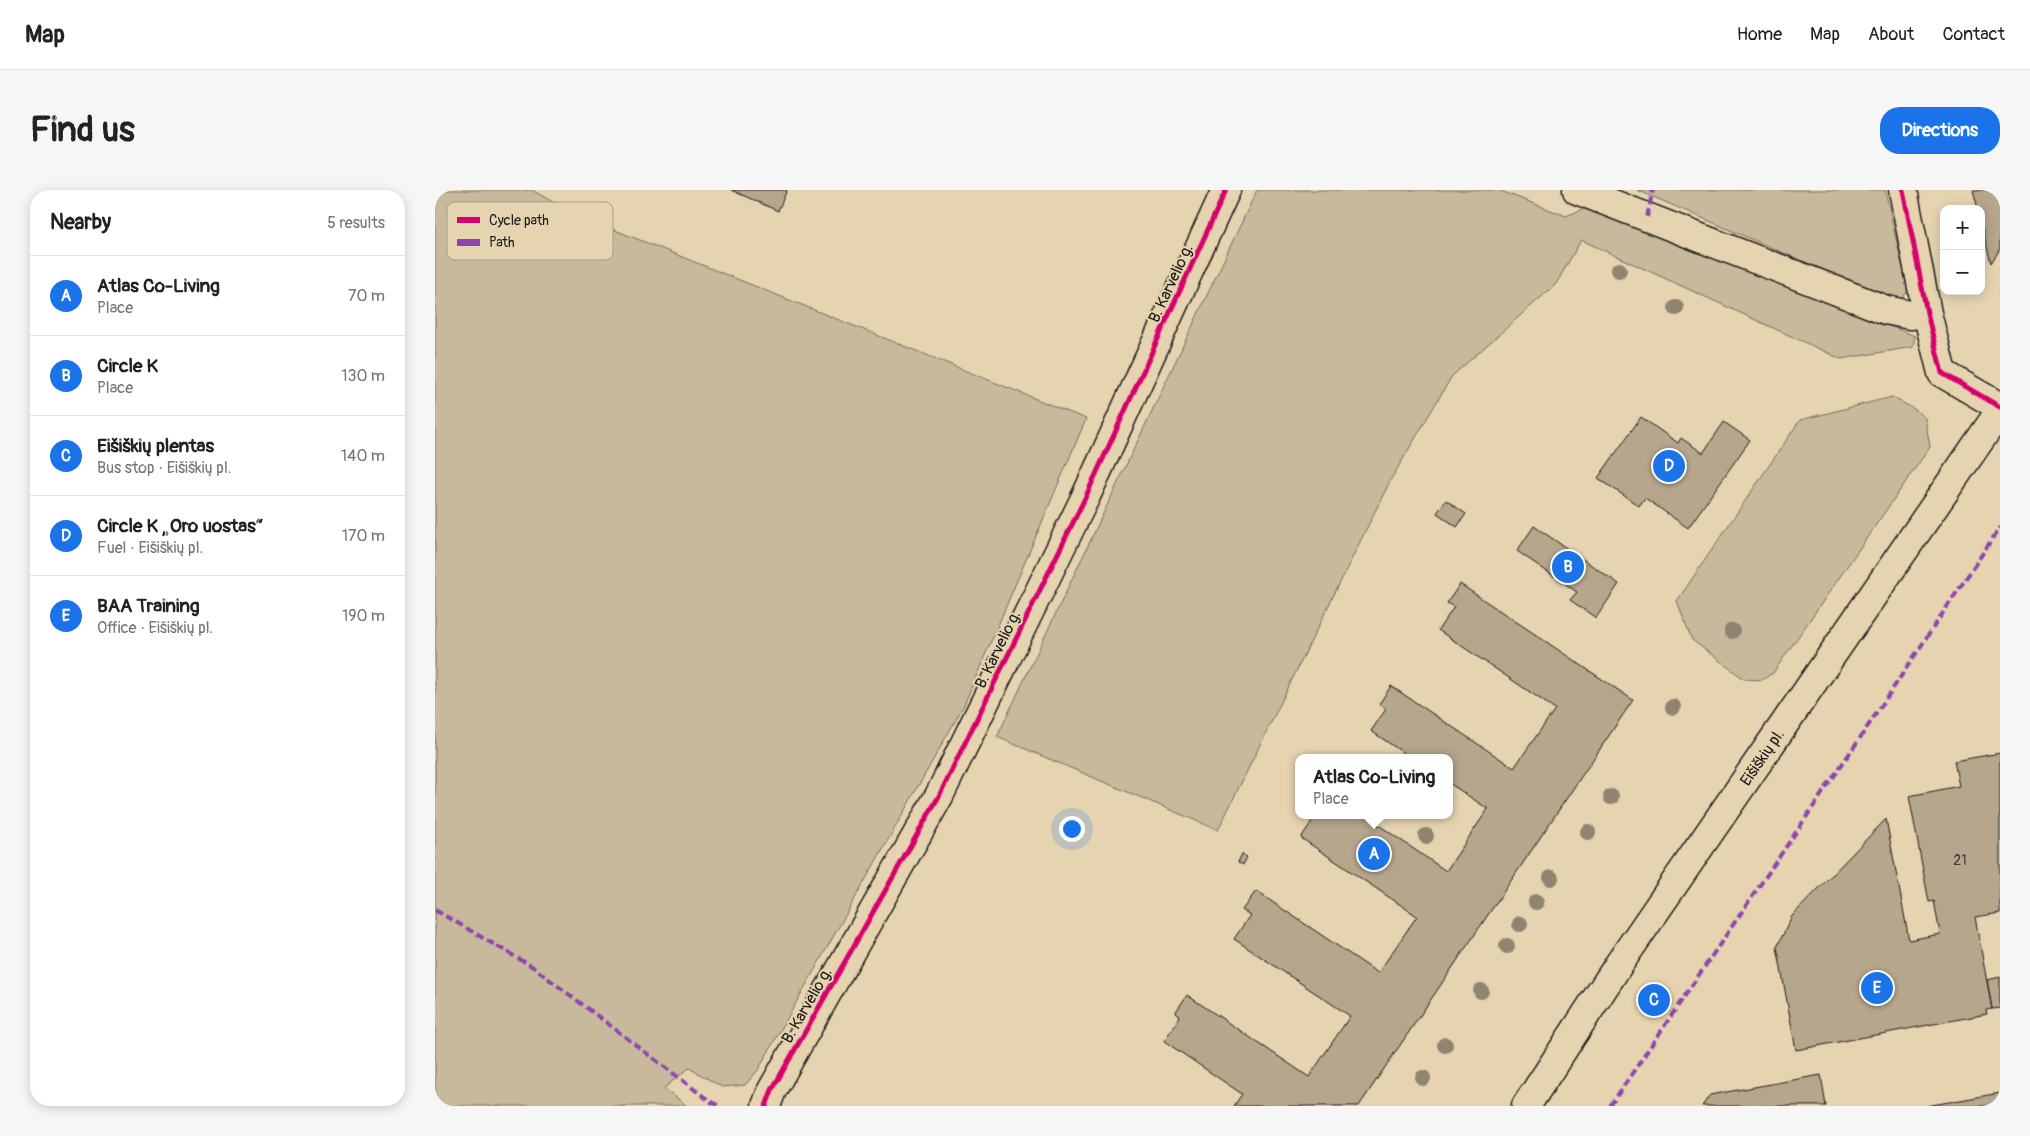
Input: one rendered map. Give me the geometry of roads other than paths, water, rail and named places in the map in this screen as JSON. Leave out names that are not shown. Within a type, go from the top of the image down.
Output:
[{"type":"street","name":"B. Karvelio g.","points":[[766,1106],[772,1090],[939,796],[1086,496],[1226,190]]},
{"type":"street","points":[[1577,190],[1886,310],[1910,315],[1927,313]]},
{"type":"street","points":[[1903,190],[1927,313],[1942,373],[2000,406]]},
{"type":"street","name":"Eišiškių pl.","points":[[1526,1106],[1621,960],[2000,411]]},
{"type":"place","name":"Circle K „Oro uostas“","points":[[1669,466]]},
{"type":"place","name":"Circle K","points":[[1568,567]]},
{"type":"place","name":"Atlas Co-Living","points":[[1374,854]]},
{"type":"place","name":"BAA Training","points":[[1877,988]]},
{"type":"place","name":"Eišiškių plentas","points":[[1654,1000]]}]
